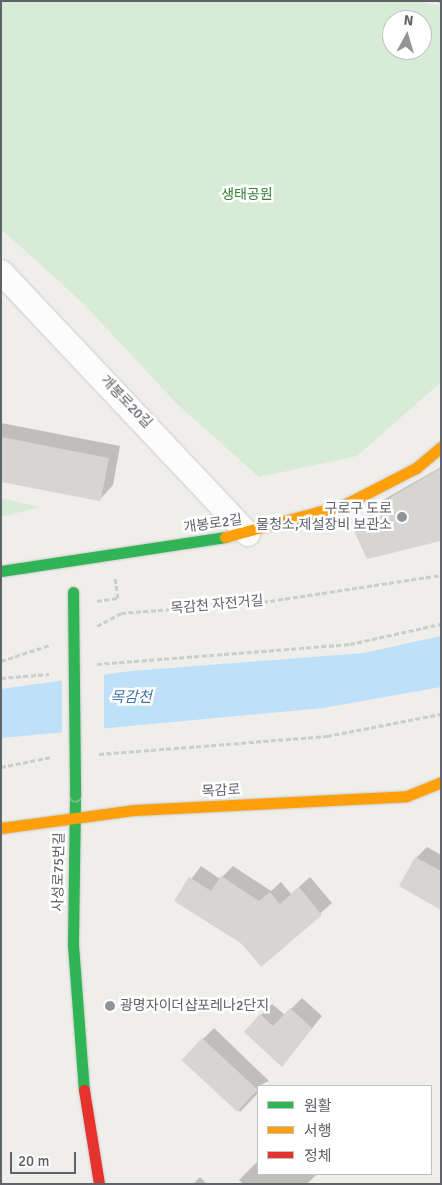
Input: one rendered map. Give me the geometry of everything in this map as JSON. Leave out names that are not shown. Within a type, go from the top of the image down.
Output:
[{"type":"street","name":"개봉로20길","points":[[1,272],[248,534]]},
{"type":"street","name":"개봉로2길","points":[[1,572],[72,559],[248,534],[344,505],[416,468],[441,447]]},
{"type":"street","name":"사성로75번길","points":[[72,559],[75,795],[73,945],[84,1091],[99,1184]]},
{"type":"street","name":"목감로","points":[[1,828],[135,810],[407,796],[441,782]]},
{"type":"path","name":"목감천 자전거길","points":[[90,630],[121,613],[263,602],[441,575]]},
{"type":"path","points":[[91,666],[350,644],[441,624]]},
{"type":"path","points":[[1,661],[57,642]]},
{"type":"path","points":[[1,678],[54,673]]},
{"type":"path","points":[[90,754],[327,736],[441,714]]},
{"type":"path","points":[[1,767],[62,756]]},
{"type":"green space","name":"생태공원","points":[[1,1],[417,1],[441,6],[441,382],[357,456],[259,477],[177,404],[83,303],[1,229]]},
{"type":"green space","points":[[1,498],[40,507],[1,517]]},
{"type":"water","name":"목감천","points":[[441,636],[441,687],[323,708],[1,738],[1,689],[131,671],[364,653]]},
{"type":"pier","points":[[104,672],[104,730],[62,734],[62,678]]},
{"type":"building","points":[[1,437],[109,458],[101,501],[1,482]]},
{"type":"building","name":"구로구 도로 물청소,제설장비 보관소","points":[[441,468],[441,541],[367,559],[355,533],[367,511]]},
{"type":"building","points":[[415,857],[441,871],[441,910],[399,886]]},
{"type":"building","points":[[221,876],[259,901],[270,892],[280,904],[299,887],[322,915],[261,967],[241,943],[174,901],[189,877],[211,891]]},
{"type":"building","points":[[290,1008],[312,1028],[282,1067],[244,1032],[260,1014],[273,1026]]},
{"type":"building","points":[[202,1038],[257,1089],[237,1112],[182,1060]]},
{"type":"traffic: fast","points":[[1,571],[225,537]]},
{"type":"traffic: fast","points":[[73,592],[75,795]]},
{"type":"traffic: fast","points":[[75,799],[73,945],[84,1090]]},
{"type":"traffic: slow","points":[[225,537],[344,505],[416,468],[441,447]]},
{"type":"traffic: slow","points":[[1,828],[135,810],[407,796],[441,782]]},
{"type":"traffic: jam","points":[[84,1090],[99,1184]]},
{"type":"place","name":"구로구 도로 물청소,제설장비 보관소","points":[[402,517]]},
{"type":"place","name":"광명자이더샵포레나2단지","points":[[110,1006]]}]
